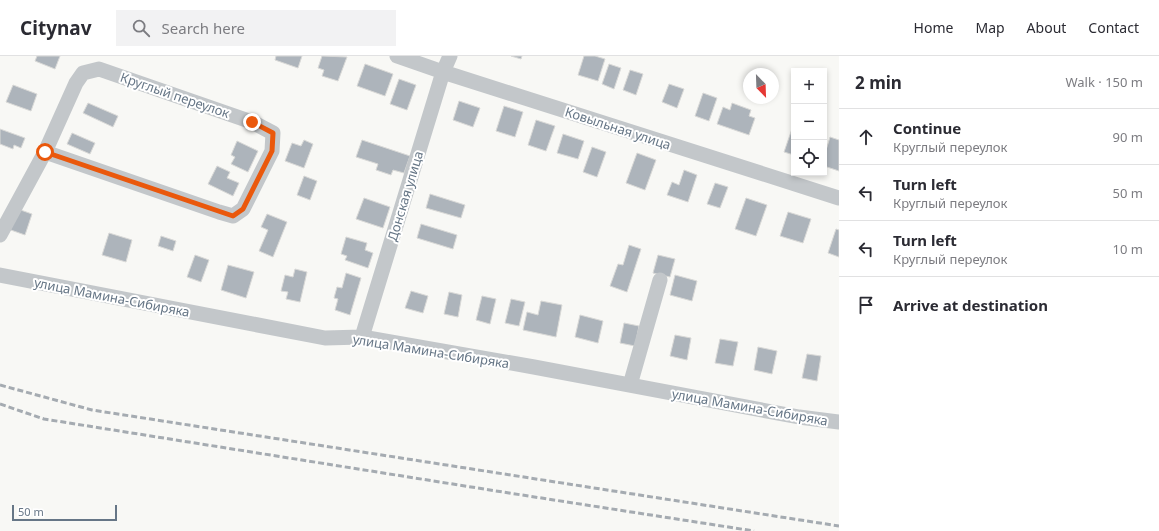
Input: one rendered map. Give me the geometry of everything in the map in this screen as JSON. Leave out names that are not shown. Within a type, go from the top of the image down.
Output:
[{"type":"street","name":"Ковыльная улица","points":[[397,56],[839,198]]},
{"type":"street","name":"Донская улица","points":[[362,337],[450,56]]},
{"type":"street","name":"Круглый переулок","points":[[0,235],[45,152],[76,83],[84,73],[99,69],[252,122],[273,133],[272,151],[243,209],[233,216],[45,152]]},
{"type":"street","name":"улица Мамина-Сибиряка","points":[[0,275],[325,338],[362,337],[799,417],[839,422]]},
{"type":"street","points":[[630,385],[660,280]]},
{"type":"building","points":[[37,56],[60,56],[55,69],[35,61]]},
{"type":"building","points":[[276,56],[302,56],[298,68],[275,60]]},
{"type":"building","points":[[322,56],[347,57],[338,81],[322,76],[324,70],[318,68]]},
{"type":"building","points":[[511,56],[522,56],[521,59]]},
{"type":"building","points":[[584,56],[595,56],[605,59],[598,81],[578,75]]},
{"type":"building","points":[[365,64],[393,74],[385,96],[357,86]]},
{"type":"building","points":[[609,64],[621,68],[614,89],[602,84]]},
{"type":"building","points":[[630,70],[643,74],[636,95],[623,90]]},
{"type":"building","points":[[399,79],[416,85],[407,110],[390,104]]},
{"type":"building","points":[[669,84],[684,89],[677,108],[662,102]]},
{"type":"building","points":[[13,85],[37,94],[31,111],[6,102]]},
{"type":"building","points":[[703,93],[717,98],[709,121],[695,116]]},
{"type":"building","points":[[459,101],[480,108],[473,127],[453,120]]},
{"type":"building","points":[[88,103],[118,116],[113,127],[83,113]]},
{"type":"building","points":[[732,103],[751,110],[749,116],[755,118],[749,135],[717,124],[723,107],[730,110]]},
{"type":"building","points":[[504,106],[523,112],[515,137],[496,131]]},
{"type":"building","points":[[536,120],[555,126],[546,151],[528,145]]},
{"type":"building","points":[[0,129],[25,138],[21,148],[14,145],[13,149],[0,144]]},
{"type":"building","points":[[791,132],[791,154],[784,152]]},
{"type":"building","points":[[72,133],[95,143],[90,154],[67,144]]},
{"type":"building","points":[[563,134],[584,141],[578,159],[557,153]]},
{"type":"building","points":[[830,137],[839,140],[839,171],[827,167],[827,147]]},
{"type":"building","points":[[304,140],[313,144],[304,168],[285,161],[292,143],[301,146]]},
{"type":"building","points":[[362,140],[410,156],[404,173],[393,170],[391,175],[376,170],[378,164],[356,157]]},
{"type":"building","points":[[237,141],[258,151],[248,172],[231,164],[235,157],[231,155]]},
{"type":"building","points":[[592,147],[606,152],[597,177],[583,172]]},
{"type":"building","points":[[637,153],[656,160],[645,190],[626,183]]},
{"type":"building","points":[[217,166],[230,172],[227,178],[239,183],[233,196],[208,184]]},
{"type":"building","points":[[684,170],[697,175],[688,202],[667,195],[672,182],[679,185]]},
{"type":"building","points":[[304,176],[317,181],[310,200],[297,195]]},
{"type":"building","points":[[715,183],[728,187],[720,208],[707,204]]},
{"type":"building","points":[[430,194],[465,205],[461,218],[426,208]]},
{"type":"building","points":[[364,198],[390,207],[383,228],[356,219]]},
{"type":"building","points":[[746,198],[767,205],[756,236],[735,229]]},
{"type":"building","points":[[15,208],[32,214],[25,235],[8,229]]},
{"type":"building","points":[[788,212],[811,219],[803,243],[780,236]]},
{"type":"building","points":[[267,214],[287,222],[273,257],[259,251],[268,230],[261,227]]},
{"type":"building","points":[[421,224],[457,235],[453,249],[417,238]]},
{"type":"building","points":[[836,229],[839,230],[839,257],[828,253]]},
{"type":"building","points":[[109,233],[132,240],[126,262],[102,255]]},
{"type":"building","points":[[161,236],[176,241],[173,251],[158,246]]},
{"type":"building","points":[[346,237],[367,243],[365,250],[373,253],[368,268],[345,260],[347,256],[341,254]]},
{"type":"building","points":[[629,245],[641,249],[627,292],[610,286],[618,264],[623,265]]},
{"type":"building","points":[[195,255],[209,260],[201,282],[187,277]]},
{"type":"building","points":[[658,255],[675,259],[670,277],[653,273]]},
{"type":"building","points":[[228,265],[254,272],[246,298],[221,290]]},
{"type":"building","points":[[295,269],[307,272],[300,302],[286,299],[288,292],[281,291],[285,275],[293,277]]},
{"type":"building","points":[[346,273],[361,278],[350,315],[335,310],[338,299],[334,298],[337,287],[342,288]]},
{"type":"building","points":[[675,275],[697,281],[692,301],[670,295]]},
{"type":"building","points":[[411,291],[428,296],[423,313],[405,308]]},
{"type":"building","points":[[449,292],[462,295],[458,317],[444,314]]},
{"type":"building","points":[[482,296],[496,299],[490,324],[476,320]]},
{"type":"building","points":[[511,299],[525,302],[519,326],[505,323]]},
{"type":"building","points":[[541,301],[562,305],[556,337],[523,330],[527,312],[538,315]]},
{"type":"building","points":[[580,315],[603,321],[598,343],[575,337]]},
{"type":"building","points":[[624,323],[639,326],[635,346],[620,343]]},
{"type":"building","points":[[675,335],[691,338],[687,360],[670,356]]},
{"type":"building","points":[[720,339],[738,342],[733,366],[715,363]]},
{"type":"building","points":[[758,347],[777,351],[772,374],[754,370]]},
{"type":"building","points":[[807,354],[821,356],[817,381],[802,378]]},
{"type":"railway","points":[[0,385],[92,410],[839,526]]},
{"type":"railway","points":[[0,404],[44,419],[754,531]]},
{"type":"route","points":[[45,152],[233,216],[243,209],[272,151],[273,133],[252,122]]}]
